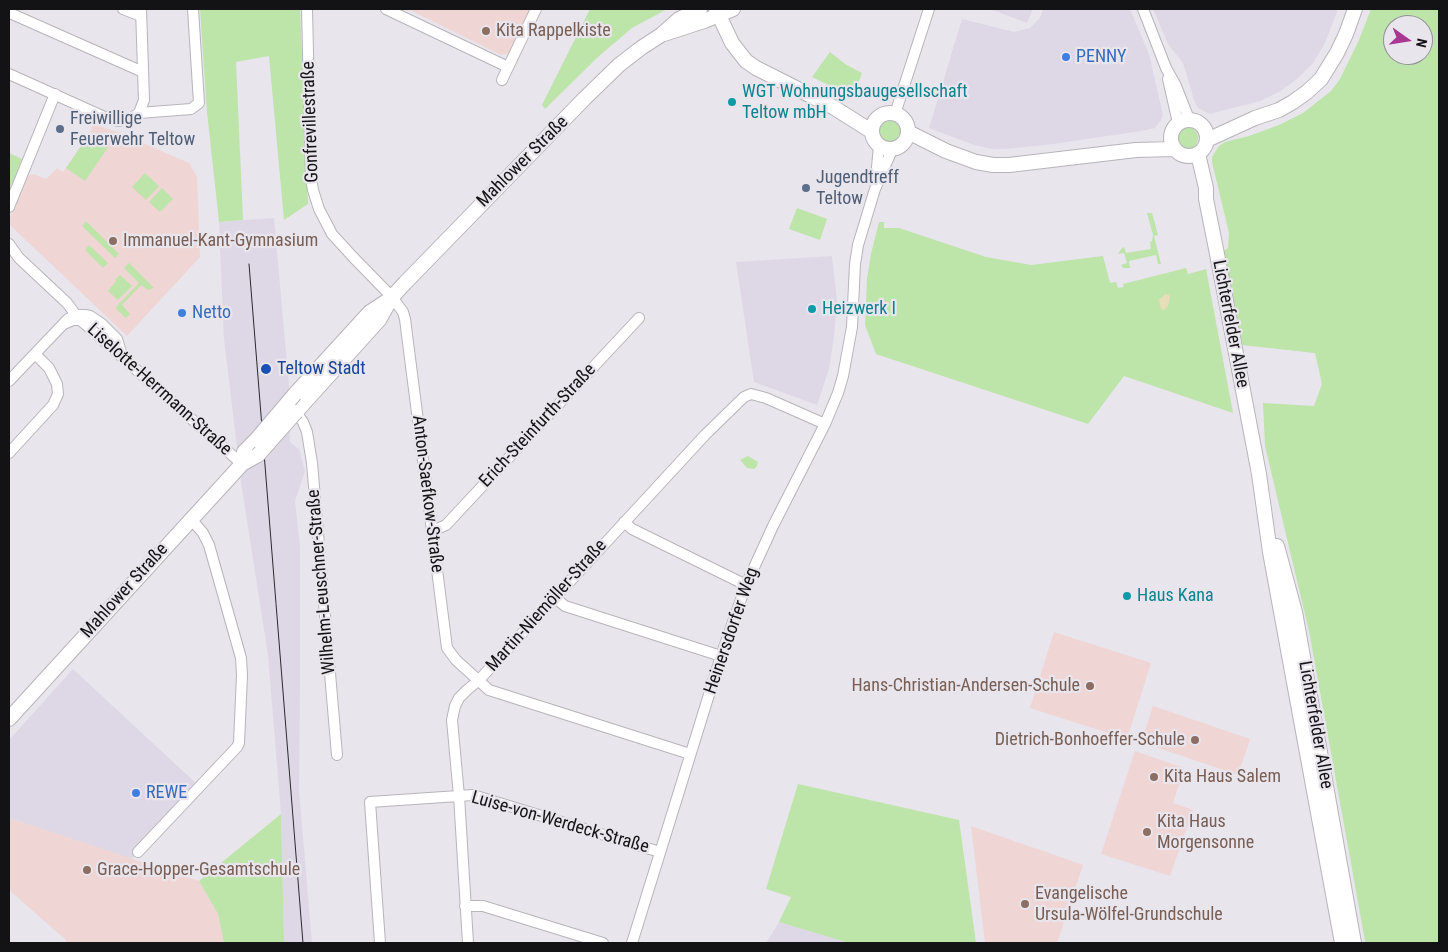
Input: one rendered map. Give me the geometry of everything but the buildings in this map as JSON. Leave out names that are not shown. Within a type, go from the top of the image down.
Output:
[{"type":"main road","name":"Mahlower Straße","points":[[242,464],[244,452],[370,312],[392,297],[612,72],[679,19],[700,9]]},
{"type":"main road","name":"Mahlower Straße","points":[[661,35],[684,29],[717,12],[732,9]]},
{"type":"main road","points":[[1206,133],[1279,110],[1307,92],[1321,79],[1337,53],[1355,9]]},
{"type":"main road","points":[[717,12],[732,43],[746,61],[833,107],[874,125]]},
{"type":"main road","points":[[896,143],[905,120],[895,114],[885,114],[874,125],[875,142],[896,143],[946,151],[976,162],[992,165],[1009,165],[1136,150],[1178,131],[1194,120],[1206,133],[1206,146],[1193,155],[1180,154],[1178,131]]},
{"type":"main road","name":"Lichterfelder Allee","points":[[1193,155],[1198,191],[1206,199],[1219,264],[1265,509],[1270,552],[1342,943]]},
{"type":"main road","name":"Mahlower Straße","points":[[9,719],[242,464],[258,455],[379,320],[392,297]]},
{"type":"main road","name":"Lichterfelder Allee","points":[[1265,509],[1282,562],[1295,612],[1354,943]]},
{"type":"street","points":[[9,74],[109,119],[125,121],[135,116],[139,112],[144,100],[141,13],[123,9]]},
{"type":"street","points":[[139,112],[191,110],[199,103],[193,9]]},
{"type":"street","name":"Gonfrevillestraße","points":[[308,9],[311,179],[316,202],[332,234],[392,297]]},
{"type":"street","points":[[386,9],[508,67]]},
{"type":"street","points":[[502,80],[536,9]]},
{"type":"street","points":[[895,114],[929,9]]},
{"type":"street","points":[[1143,9],[1166,68],[1176,86],[1178,131]]},
{"type":"street","points":[[9,11],[142,72]]},
{"type":"street","points":[[9,207],[55,94]]},
{"type":"street","name":"Heinersdorfer Weg","points":[[632,943],[721,656],[746,585],[773,526],[825,424],[838,393],[852,327],[855,264],[864,222],[875,189],[896,143]]},
{"type":"street","points":[[9,244],[19,258],[67,303],[76,315]]},
{"type":"street","name":"Anton-Saefkow-Straße","points":[[392,297],[403,312],[405,319],[447,648],[456,660],[488,690],[690,754]]},
{"type":"street","points":[[64,324],[68,319],[76,315],[90,316],[102,324],[117,339],[122,356]]},
{"type":"street","name":"Erich-Steinfurth-Straße","points":[[432,530],[446,524],[639,318]]},
{"type":"street","name":"Liselotte-Herrmann-Straße","points":[[9,381],[64,324],[73,320],[80,320],[242,464]]},
{"type":"street","points":[[9,453],[53,405],[58,394],[58,384],[52,373],[35,354]]},
{"type":"street","name":"Martin-Niemöller-Straße","points":[[468,943],[459,796],[452,720],[459,698],[479,680],[705,435],[744,397],[752,394],[766,398],[825,424]]},
{"type":"street","name":"Wilhelm-Leuschner-Straße","points":[[296,412],[307,432],[312,463],[337,755]]},
{"type":"street","points":[[138,852],[239,743],[241,658],[209,546],[203,533],[192,519]]},
{"type":"street","points":[[624,522],[632,529],[746,585]]},
{"type":"street","points":[[554,597],[565,606],[721,656]]},
{"type":"street","name":"Luise-von-Werdeck-Straße","points":[[380,943],[370,802],[473,795],[660,852]]},
{"type":"street","points":[[465,906],[483,906],[603,943]]},
{"type":"shaded area","name":"Kita Rappelkiste","points":[[408,9],[530,9],[509,53],[501,55]]},
{"type":"shaded area","points":[[990,9],[1033,9],[1027,23]]},
{"type":"shaded area","points":[[1043,9],[1130,9],[1149,54],[1163,115],[1155,128],[1053,144],[992,149],[974,145],[929,128],[962,19],[1014,32],[1030,28],[1040,18]]},
{"type":"shaded area","points":[[1153,9],[1338,9],[1325,43],[1313,63],[1296,80],[1279,92],[1260,101],[1210,114],[1198,108],[1195,103],[1183,63],[1168,44]]},
{"type":"shaded area","name":"Immanuel-Kant-Gymnasium","points":[[93,124],[120,133],[189,163],[197,177],[200,257],[127,336],[11,226],[9,220],[27,176],[34,174],[46,179],[57,168],[63,172],[90,133]]},
{"type":"shaded area","points":[[274,218],[289,385],[290,442],[299,449],[305,471],[295,501],[300,546],[299,790],[312,943],[284,943],[281,814],[268,655],[242,489],[224,339],[219,222]]},
{"type":"shaded area","points":[[832,256],[837,301],[834,337],[829,369],[817,405],[754,382],[736,262]]},
{"type":"shaded area","name":"Hans-Christian-Andersen-Schule","points":[[1054,632],[1151,663],[1127,739],[1030,708]]},
{"type":"shaded area","points":[[73,669],[200,787],[132,859],[9,818],[9,740]]},
{"type":"shaded area","name":"Dietrich-Bonhoeffer-Schule","points":[[1153,706],[1250,739],[1238,775],[1141,742]]},
{"type":"shaded area","name":"Kita Haus Morgensonne","points":[[1135,751],[1184,768],[1173,803],[1193,810],[1170,876],[1101,854]]},
{"type":"shaded area","name":"Grace-Hopper-Gesamtschule","points":[[9,818],[199,881],[218,914],[224,943],[66,943],[66,940],[9,890]]},
{"type":"shaded area","name":"Evangelische Ursula-Wölfel-Grundschule","points":[[971,826],[1083,865],[1057,943],[985,943]]},
{"type":"shaded area","points":[[779,922],[849,943],[766,943]]},
{"type":"green space","points":[[200,9],[300,9],[308,204],[284,220],[269,56],[236,62],[243,220],[219,222],[207,112]]},
{"type":"green space","points":[[590,9],[667,9],[632,28],[599,56],[545,109],[542,105]]},
{"type":"green space","points":[[1371,9],[1439,9],[1439,943],[1366,943],[1365,941],[1309,631],[1265,446],[1263,403],[1314,406],[1322,384],[1315,353],[1242,345],[1224,251],[1228,248],[1229,233],[1212,162],[1215,152],[1225,142],[1279,125],[1303,113],[1331,91],[1340,79],[1359,40]]},
{"type":"green space","points":[[830,52],[845,64],[862,73],[853,97],[812,77]]},
{"type":"green space","points":[[890,121],[898,124],[901,132],[898,140],[890,143],[882,140],[879,132],[882,124]]},
{"type":"green space","points":[[1187,127],[1195,130],[1198,138],[1195,146],[1187,149],[1179,146],[1176,138],[1179,130]]},
{"type":"green space","points":[[90,133],[109,146],[85,181],[66,168]]},
{"type":"green space","points":[[9,153],[22,159],[9,192]]},
{"type":"green space","points":[[145,173],[159,186],[146,200],[132,187]]},
{"type":"green space","points":[[162,188],[173,199],[160,212],[149,202]]},
{"type":"green space","points":[[797,208],[827,219],[820,240],[789,229]]},
{"type":"green space","points":[[1147,213],[1152,213],[1158,235],[1154,236],[1161,264],[1158,264],[1156,255],[1129,261],[1130,268],[1123,268],[1121,265],[1127,263],[1124,253],[1118,254],[1122,248],[1124,247],[1126,253],[1151,249],[1150,242],[1153,235]]},
{"type":"green space","points":[[86,221],[119,254],[115,258],[82,226]]},
{"type":"green space","points":[[879,222],[884,222],[884,228],[899,228],[986,257],[1031,265],[1103,256],[1110,283],[1116,282],[1118,288],[1124,287],[1123,284],[1186,268],[1188,274],[1206,269],[1233,413],[1124,376],[1088,424],[876,354],[865,325],[867,279]]},
{"type":"green space","points":[[89,245],[108,263],[103,268],[85,250]]},
{"type":"green space","points":[[129,263],[154,288],[148,290],[141,285],[122,305],[130,314],[126,318],[116,307],[139,283],[124,268]]},
{"type":"green space","points":[[120,275],[132,286],[118,300],[108,291]]},
{"type":"green space","points":[[748,456],[758,462],[754,469],[747,468],[740,460]]},
{"type":"green space","points":[[798,784],[959,820],[976,943],[849,943],[779,922],[791,897],[766,889]]},
{"type":"green space","points":[[281,814],[284,943],[224,943],[218,914],[199,881]]},
{"type":"sand","points":[[1165,294],[1170,297],[1168,306],[1164,310],[1161,309],[1159,300]]},
{"type":"tram line","points":[[249,264],[303,943]]},
{"type":"place","name":"Kita Rappelkiste","points":[[486,31]]},
{"type":"place","name":"PENNY","points":[[1066,57]]},
{"type":"place","name":"WGT Wohnungsbaugesellschaft Teltow mbH","points":[[732,102]]},
{"type":"place","name":"Freiwillige Feuerwehr Teltow","points":[[60,129]]},
{"type":"place","name":"Jugendtreff Teltow","points":[[806,188]]},
{"type":"place","name":"Immanuel-Kant-Gymnasium","points":[[113,241]]},
{"type":"place","name":"Heizwerk I","points":[[812,309]]},
{"type":"place","name":"Netto","points":[[182,313]]},
{"type":"place","name":"Teltow Stadt","points":[[266,369]]},
{"type":"place","name":"Haus Kana","points":[[1127,596]]},
{"type":"place","name":"Hans-Christian-Andersen-Schule","points":[[1090,686]]},
{"type":"place","name":"Dietrich-Bonhoeffer-Schule","points":[[1195,740]]},
{"type":"place","name":"Kita Haus Salem","points":[[1154,777]]},
{"type":"place","name":"REWE","points":[[136,793]]},
{"type":"place","name":"Kita Haus Morgensonne","points":[[1147,832]]},
{"type":"place","name":"Grace-Hopper-Gesamtschule","points":[[87,870]]},
{"type":"place","name":"Evangelische Ursula-Wölfel-Grundschule","points":[[1025,904]]}]
